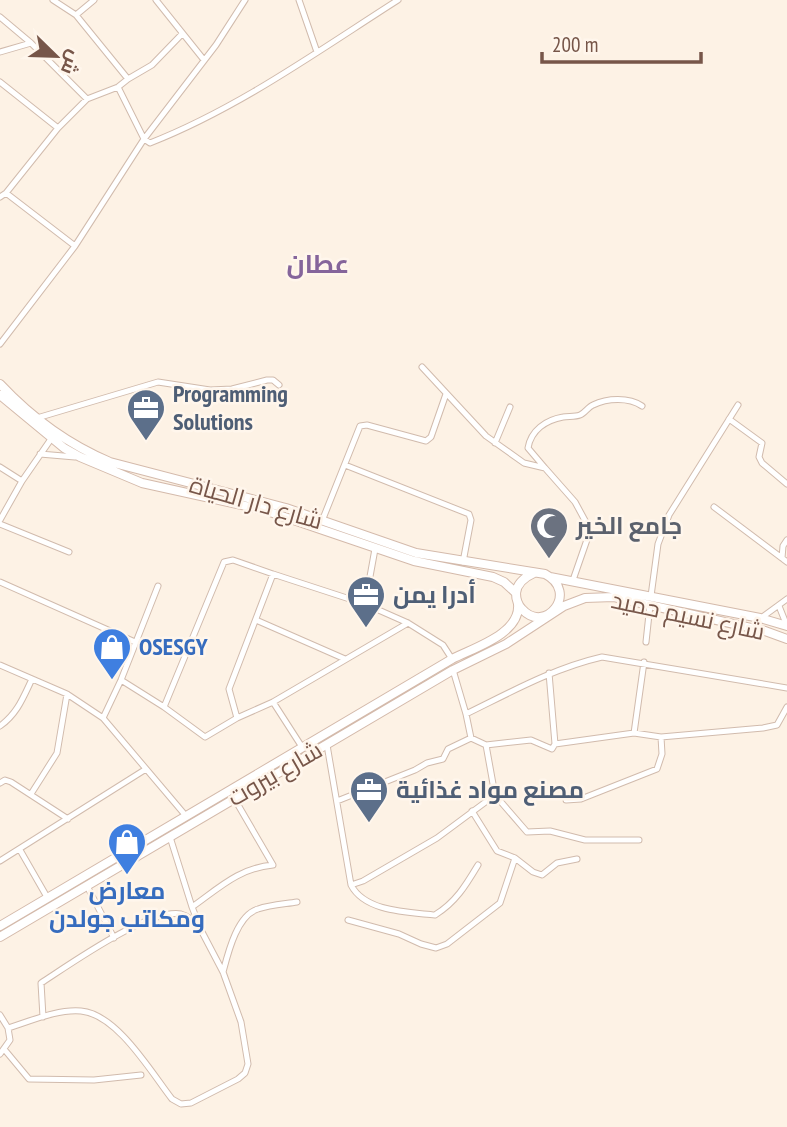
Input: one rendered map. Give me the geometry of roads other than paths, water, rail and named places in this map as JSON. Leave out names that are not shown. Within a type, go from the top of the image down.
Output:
[{"type":"main road","name":"شارع دار الحياة","points":[[0,384],[68,442],[110,462],[248,497],[322,520],[414,561],[493,577],[504,582],[516,593]]},
{"type":"main road","name":"شارع دار الحياة","points":[[0,395],[51,439],[80,457],[142,483],[264,510],[376,545],[534,573]]},
{"type":"main road","points":[[534,573],[550,577],[559,588],[559,602],[551,614],[536,617],[529,615],[518,604],[516,593],[522,580],[534,573]]},
{"type":"main road","name":"شارع نسيم حميد","points":[[550,577],[572,580],[787,639]]},
{"type":"main road","name":"شارع نسيم حميد","points":[[551,614],[585,598],[614,597],[760,618],[787,626]]},
{"type":"main road","name":"شارع بيروت","points":[[0,926],[47,897],[132,853],[170,837],[234,797],[327,745],[333,735],[452,659],[509,627],[519,610],[518,604]]},
{"type":"main road","name":"شارع بيروت","points":[[0,936],[87,886],[186,816],[302,747],[333,735],[506,644],[551,614]]},
{"type":"street","points":[[53,0],[76,15],[128,79]]},
{"type":"street","points":[[76,15],[94,0]]},
{"type":"street","points":[[156,0],[204,60]]},
{"type":"street","points":[[0,344],[75,246],[144,139],[204,60],[245,0]]},
{"type":"street","points":[[299,0],[317,52]]},
{"type":"street","points":[[118,88],[144,139],[150,143],[175,134],[250,94],[398,0]]},
{"type":"street","points":[[0,17],[31,43],[87,99]]},
{"type":"street","points":[[75,246],[2,196],[58,128],[87,99],[118,88],[152,65],[182,34]]},
{"type":"street","points":[[0,52],[31,43]]},
{"type":"street","points":[[0,82],[58,128]]},
{"type":"street","points":[[422,367],[495,443],[524,463],[545,468]]},
{"type":"street","points":[[37,418],[158,382],[210,390],[232,389],[267,380],[273,380],[279,385]]},
{"type":"street","points":[[322,520],[360,426],[367,425],[429,440],[446,394]]},
{"type":"street","points":[[572,580],[589,534],[588,526],[575,502],[528,448],[539,426],[562,417],[582,414],[595,404],[628,399],[642,406]]},
{"type":"street","points":[[646,642],[658,544],[669,515],[737,405]]},
{"type":"street","points":[[495,443],[510,407]]},
{"type":"street","points":[[729,419],[762,443],[759,457],[762,463],[787,484]]},
{"type":"street","points":[[51,439],[22,481],[0,522],[69,552]]},
{"type":"street","points":[[40,454],[80,457]]},
{"type":"street","points":[[345,465],[469,514],[471,520],[463,562]]},
{"type":"street","points":[[0,467],[22,481]]},
{"type":"street","points":[[714,507],[784,560]]},
{"type":"street","points":[[784,560],[783,546],[787,540]]},
{"type":"street","points":[[365,604],[376,545]]},
{"type":"street","points":[[164,707],[225,562],[233,560],[365,604],[408,623],[443,645],[452,659]]},
{"type":"street","points":[[237,718],[229,690],[272,574]]},
{"type":"street","points":[[0,582],[135,642]]},
{"type":"street","points":[[103,718],[158,586]]},
{"type":"street","points":[[760,618],[787,599]]},
{"type":"street","points":[[779,606],[787,626]]},
{"type":"street","points":[[256,620],[345,659]]},
{"type":"street","points":[[121,680],[205,737],[237,718],[273,702],[408,623]]},
{"type":"street","points":[[466,714],[549,673],[574,663],[602,657],[787,688]]},
{"type":"street","points":[[634,733],[644,662]]},
{"type":"street","points":[[0,665],[67,694],[103,718],[186,816]]},
{"type":"street","points":[[453,670],[471,738]]},
{"type":"street","points":[[471,738],[486,745],[531,740],[552,749],[555,744],[549,673]]},
{"type":"street","points":[[0,726],[19,708],[32,679]]},
{"type":"street","points":[[31,794],[57,753],[67,694]]},
{"type":"street","points":[[273,702],[302,747]]},
{"type":"street","points":[[555,744],[634,733],[661,737],[763,728],[777,725],[787,707]]},
{"type":"street","points":[[566,800],[581,799],[657,769],[662,754],[661,737]]},
{"type":"street","points":[[337,801],[443,759],[448,749],[471,738]]},
{"type":"street","points":[[327,745],[351,885],[356,894],[369,903],[435,915],[448,907],[463,891],[478,865]]},
{"type":"street","points":[[486,745],[495,795],[529,833],[550,831],[585,840],[639,840]]},
{"type":"street","points":[[0,861],[146,769]]},
{"type":"street","points":[[0,783],[5,780],[10,782],[68,819]]},
{"type":"street","points":[[351,885],[363,881],[437,838],[495,795]]},
{"type":"street","points":[[192,907],[243,871],[256,866],[273,865],[234,797]]},
{"type":"street","points":[[472,811],[497,851],[515,858],[533,872],[542,876],[557,863],[577,859]]},
{"type":"street","points":[[8,1028],[67,1011],[83,1011],[101,1017],[114,1027],[172,1099],[181,1104],[191,1103],[245,1073],[248,1064],[241,1022],[223,972],[192,907],[170,837]]},
{"type":"street","points":[[20,850],[47,897]]},
{"type":"street","points":[[348,920],[399,934],[436,948],[447,944],[500,903],[515,858]]},
{"type":"street","points":[[87,886],[114,938]]},
{"type":"street","points":[[223,972],[234,937],[248,915],[257,909],[297,902]]},
{"type":"street","points":[[43,1017],[41,983],[114,938],[150,919],[175,914],[189,918],[202,932]]},
{"type":"street","points":[[0,1015],[8,1028],[10,1040],[2,1052],[29,1079],[94,1080],[141,1075]]},
{"type":"place","name":"Programming Solutions","points":[[146,442]]},
{"type":"place","name":"جامع الخير","points":[[549,560]]},
{"type":"place","name":"أدرا يمن","points":[[366,629]]},
{"type":"place","name":"OSESGY","points":[[112,681]]},
{"type":"place","name":"مصنع مواد غذائية","points":[[369,824]]},
{"type":"place","name":"معارض ومكاتب جولدن","points":[[127,876]]},
{"type":"district","name":"عطان","points":[[318,264]]}]
